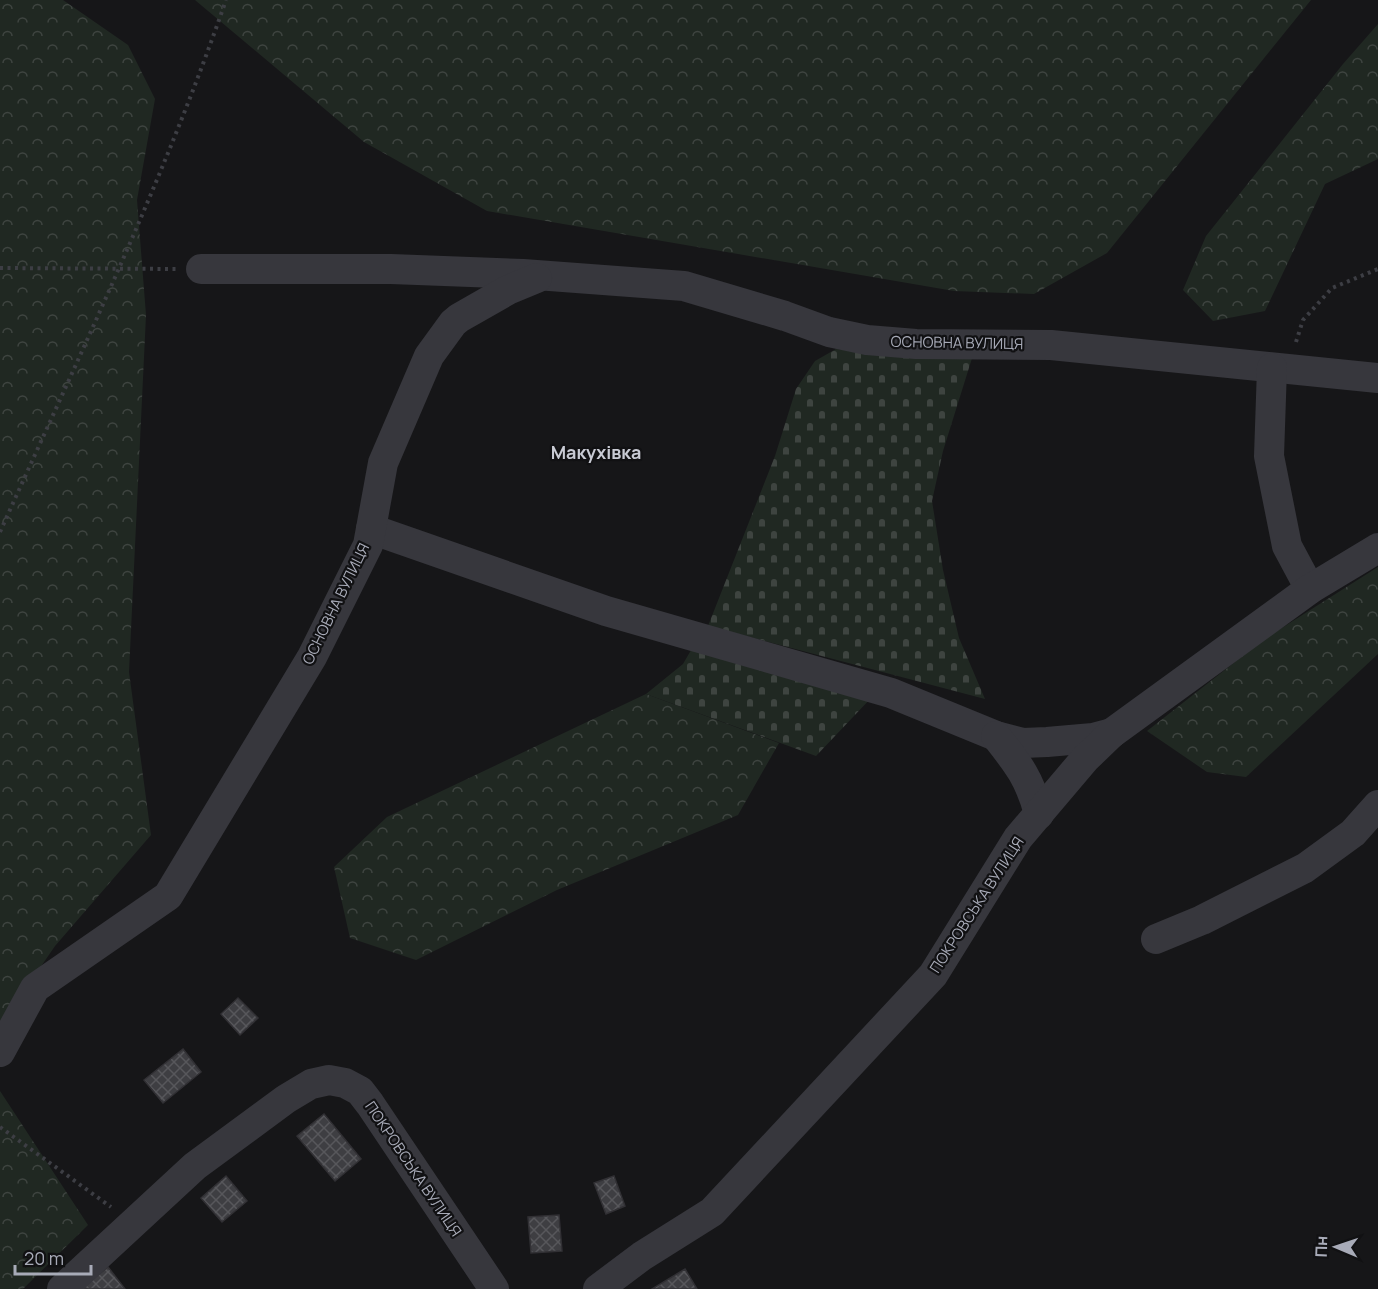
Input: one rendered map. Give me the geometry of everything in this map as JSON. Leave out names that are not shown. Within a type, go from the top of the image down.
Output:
[{"type":"street","name":"ОСНОВНА ВУЛИЦЯ","points":[[201,269],[391,269],[543,276],[684,286],[785,316],[829,332],[867,340],[916,344],[1051,345],[1378,378]]},
{"type":"street","points":[[458,272],[467,289],[468,300],[459,318]]},
{"type":"street","name":"ОСНОВНА ВУЛИЦЯ","points":[[0,1052],[35,988],[168,896],[312,657],[368,545],[383,463],[429,356],[459,318],[508,290],[543,276]]},
{"type":"street","points":[[1280,369],[1269,456],[1287,546],[1310,589]]},
{"type":"street","points":[[371,529],[606,611],[891,693],[996,736],[1023,743],[1093,738],[1112,733]]},
{"type":"street","name":"ПОКРОВСЬКА ВУЛИЦЯ","points":[[597,1289],[642,1256],[712,1212],[933,975],[1018,838],[1085,759],[1112,733],[1310,589],[1378,548]]},
{"type":"street","points":[[996,736],[1024,772],[1034,792],[1039,814]]},
{"type":"street","points":[[1156,939],[1202,920],[1305,868],[1353,833],[1378,805]]},
{"type":"street","name":"ПОКРОВСЬКА ВУЛИЦЯ","points":[[62,1289],[195,1166],[286,1099],[311,1084],[329,1080],[345,1083],[360,1090],[494,1289]]},
{"type":"path","points":[[0,532],[118,270],[199,79],[226,0]]},
{"type":"path","points":[[0,268],[201,269]]},
{"type":"path","points":[[1280,369],[1303,320],[1332,288],[1378,269]]},
{"type":"path","points":[[0,1127],[134,1223]]},
{"type":"green space","points":[[0,0],[63,0],[128,45],[155,99],[137,200],[146,315],[129,672],[151,835],[55,946],[0,1026]]},
{"type":"green space","points":[[195,0],[1311,0],[1107,253],[1034,294],[954,291],[487,211],[364,142]]},
{"type":"green space","points":[[1378,24],[1378,159],[1325,184],[1265,311],[1213,321],[1183,290],[1206,236],[1343,64]]},
{"type":"green space","points":[[836,349],[877,354],[973,355],[943,451],[932,501],[943,570],[959,638],[985,699],[708,626],[775,456],[796,389],[815,361]]},
{"type":"green space","points":[[1378,567],[1378,654],[1246,777],[1207,772],[1147,731],[1263,640]]},
{"type":"green space","points":[[694,645],[872,697],[816,756],[646,694],[683,664]]},
{"type":"green space","points":[[646,694],[779,743],[738,815],[557,890],[416,960],[350,938],[334,867],[387,817]]},
{"type":"green space","points":[[0,1091],[88,1225],[23,1289],[0,1289]]},
{"type":"building","points":[[238,998],[258,1018],[240,1035],[221,1014]]},
{"type":"building","points":[[183,1049],[201,1072],[163,1103],[144,1080]]},
{"type":"building","points":[[324,1114],[361,1159],[335,1181],[297,1136]]},
{"type":"building","points":[[226,1176],[247,1201],[222,1222],[201,1198]]},
{"type":"building","points":[[614,1176],[625,1206],[606,1214],[594,1183]]},
{"type":"building","points":[[559,1215],[562,1251],[531,1253],[528,1217]]},
{"type":"building","points":[[108,1267],[125,1289],[80,1289]]},
{"type":"building","points":[[685,1269],[697,1289],[652,1289]]},
{"type":"district","name":"Макухівка","points":[[596,453]]}]
